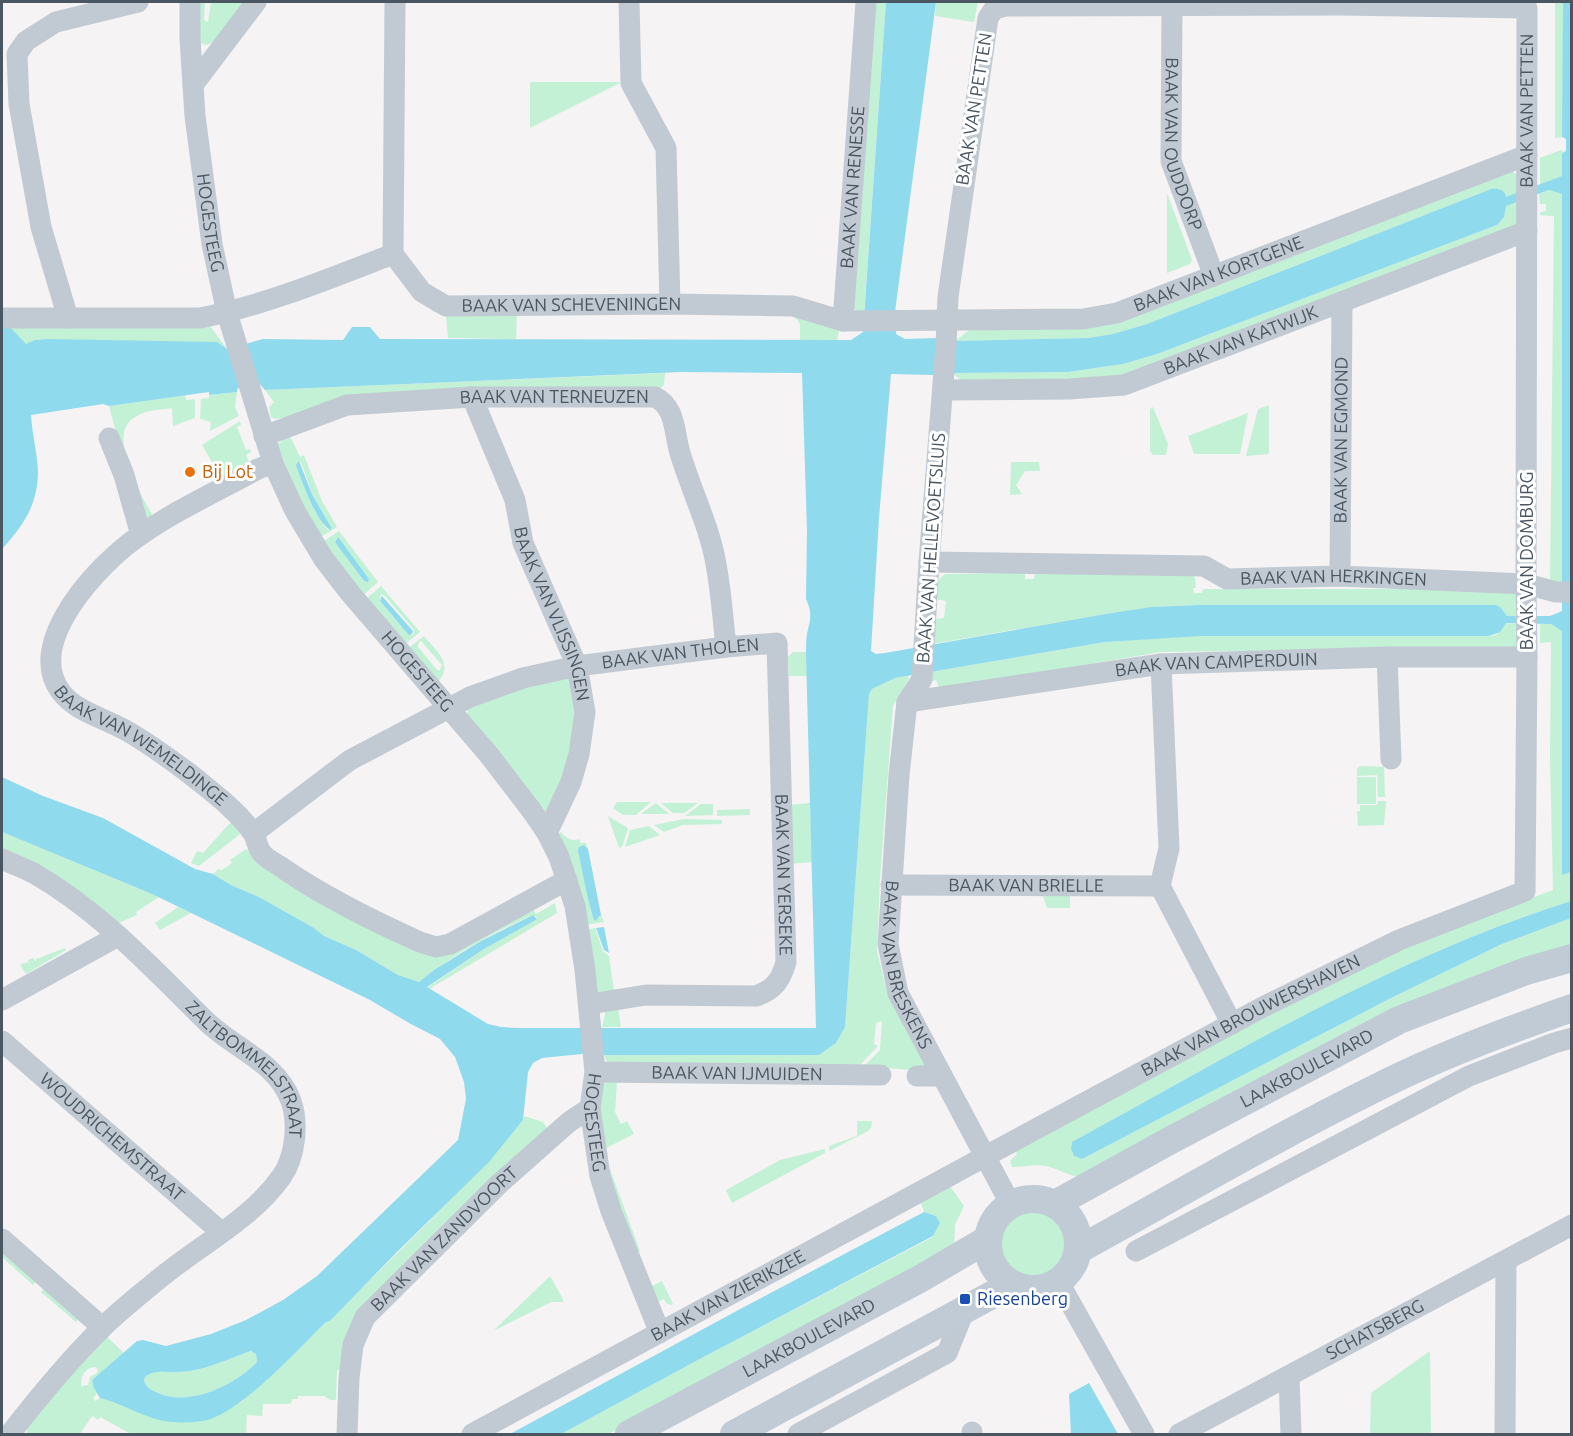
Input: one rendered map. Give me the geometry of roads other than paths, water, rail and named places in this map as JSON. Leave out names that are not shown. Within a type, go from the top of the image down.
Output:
[{"type":"main road","name":"LAAKBOULEVARD","points":[[1055,1204],[1399,1020],[1526,970],[1572,958]]},
{"type":"main road","points":[[1078,1250],[1375,1088],[1454,1053],[1572,1008]]},
{"type":"main road","points":[[1041,1199],[1055,1204],[1072,1220],[1078,1240],[1078,1250],[1071,1268],[1058,1281],[1047,1287],[1023,1288],[1012,1284],[996,1270],[991,1260],[988,1239],[992,1225],[1011,1205],[1025,1200],[1041,1199]]},
{"type":"main road","name":"LAAKBOULEVARD","points":[[629,1434],[918,1280],[988,1239]]},
{"type":"main road","points":[[734,1434],[1012,1284]]},
{"type":"street","points":[[68,318],[41,227],[19,104],[18,54],[26,41],[56,22],[138,2]]},
{"type":"street","name":"HOGESTEEG","points":[[190,2],[193,85],[211,234],[227,313],[273,463],[295,511],[323,558],[350,593],[508,778],[547,833],[559,857],[579,931],[590,1014],[594,1063],[590,1108],[596,1157],[605,1194],[660,1333]]},
{"type":"street","points":[[193,85],[255,2]]},
{"type":"street","points":[[8,318],[200,318],[227,313],[393,254],[396,2]]},
{"type":"street","points":[[629,2],[632,83],[666,148],[670,304]]},
{"type":"street","name":"BAAK VAN RENESSE","points":[[853,320],[866,2]]},
{"type":"street","name":"BAAK VAN PETTEN","points":[[944,380],[948,297],[988,18],[994,9],[1005,6],[1339,5],[1527,8],[1527,231]]},
{"type":"street","name":"BAAK VAN OUDDORP","points":[[1172,6],[1171,161],[1214,276]]},
{"type":"street","name":"BAAK VAN KORTGENE","points":[[853,320],[1083,319],[1117,313],[1527,154]]},
{"type":"street","name":"BAAK VAN KATWIJK","points":[[944,380],[1069,388],[1124,385],[1527,231]]},
{"type":"street","name":"BAAK VAN DOMBURG","points":[[1525,891],[1527,231]]},
{"type":"street","name":"BAAK VAN SCHEVENINGEN","points":[[393,254],[422,292],[446,306],[670,304],[793,306],[853,320]]},
{"type":"street","name":"BAAK VAN EGMOND","points":[[1340,576],[1342,302]]},
{"type":"street","name":"BAAK VAN HELLEVOETSLUIS","points":[[908,702],[922,680],[944,380]]},
{"type":"street","name":"BAAK VAN TERNEUZEN","points":[[264,436],[347,405],[472,397],[655,397],[663,401],[669,409],[680,453],[704,520],[716,563],[726,647]]},
{"type":"street","name":"BAAK VAN VLISSINGEN","points":[[472,397],[515,500],[523,543],[577,666],[585,712],[579,754],[571,782],[547,833]]},
{"type":"street","points":[[109,438],[124,474],[141,535]]},
{"type":"street","name":"BAAK VAN WEMELDINGE","points":[[273,463],[258,469],[141,535],[111,559],[76,598],[52,645],[51,661],[54,678],[66,697],[82,709],[128,731],[187,772],[225,803],[254,833],[262,854],[310,886],[392,930],[436,947],[450,944],[567,880]]},
{"type":"street","name":"BAAK VAN HERKINGEN","points":[[929,562],[1204,566],[1227,579],[1340,576],[1526,584],[1564,592]]},
{"type":"street","name":"BAAK VAN THOLEN","points":[[254,833],[350,760],[470,697],[523,678],[577,666],[726,647],[777,643]]},
{"type":"street","name":"BAAK VAN YERSEKE","points":[[590,1014],[646,995],[756,996],[768,992],[778,984],[786,962],[777,643]]},
{"type":"street","points":[[1387,657],[1391,759]]},
{"type":"street","name":"BAAK VAN CAMPERDUIN","points":[[908,702],[1161,664],[1387,657],[1527,657]]},
{"type":"street","points":[[1161,664],[1169,848],[1160,886],[1232,1024]]},
{"type":"street","name":"BAAK VAN BRESKENS","points":[[908,702],[899,775],[888,944],[898,993],[1011,1205]]},
{"type":"street","name":"ZALTBOMMELSTRAAT","points":[[2,859],[34,873],[88,910],[214,1029],[267,1066],[281,1082],[291,1103],[294,1128],[293,1150],[283,1174],[263,1198],[162,1276],[102,1327],[39,1397],[10,1434]]},
{"type":"street","name":"BAAK VAN BRIELLE","points":[[891,885],[1160,886]]},
{"type":"street","name":"BAAK VAN BROUWERSHAVEN","points":[[984,1157],[1232,1024],[1399,940],[1525,891]]},
{"type":"street","points":[[2,1000],[118,936]]},
{"type":"street","points":[[1136,1251],[1469,1076],[1572,1038]]},
{"type":"street","name":"WOUDRICHEMSTRAAT","points":[[2,1041],[221,1232]]},
{"type":"street","name":"BAAK VAN IJMUIDEN","points":[[594,1063],[881,1075]]},
{"type":"street","points":[[917,1076],[942,1076]]},
{"type":"street","name":"BAAK VAN ZANDVOORT","points":[[347,1434],[353,1345],[365,1317],[500,1183],[569,1122],[590,1108]]},
{"type":"street","name":"BAAK VAN ZIERIKZEE","points":[[472,1434],[984,1157]]},
{"type":"street","points":[[1131,1221],[1167,1235]]},
{"type":"street","name":"SCHATSBERG","points":[[1187,1432],[1572,1225]]},
{"type":"street","points":[[2,1239],[102,1327]]},
{"type":"street","points":[[1505,1434],[1506,1261]]},
{"type":"street","points":[[1058,1281],[1144,1434]]},
{"type":"street","points":[[798,1434],[947,1353],[964,1311]]},
{"type":"street","points":[[1288,1377],[1291,1434]]},
{"type":"water","points":[[886,2],[936,2],[895,312],[896,334],[905,339],[937,338],[955,341],[1088,338],[1113,334],[1147,324],[1491,189],[1501,190],[1506,197],[1562,176],[1562,153],[1566,151],[1566,139],[1562,137],[1563,2],[1571,2],[1571,872],[1562,875],[1562,631],[1551,624],[1506,623],[1500,632],[1489,636],[1201,636],[1105,642],[895,678],[872,689],[869,694],[845,1027],[836,1043],[819,1055],[604,1055],[602,1052],[542,1058],[533,1063],[528,1072],[523,1120],[489,1162],[331,1320],[325,1323],[241,1402],[211,1419],[198,1422],[178,1422],[155,1419],[100,1398],[92,1380],[137,1341],[143,1340],[166,1346],[211,1334],[246,1320],[283,1300],[317,1276],[458,1140],[466,1099],[464,1082],[455,1057],[440,1039],[370,1000],[152,894],[2,832],[2,777],[43,796],[103,818],[195,869],[213,874],[259,897],[324,936],[356,950],[398,975],[419,982],[481,941],[533,915],[537,919],[484,949],[427,987],[488,1024],[519,1028],[816,1028],[806,655],[810,613],[806,599],[807,531],[802,373],[681,372],[265,390],[257,381],[238,388],[237,392],[209,395],[209,392],[31,415],[38,471],[35,494],[23,522],[2,549],[2,311],[9,326],[26,344],[35,340],[48,339],[217,342],[227,349],[263,339],[343,340],[352,327],[370,327],[380,339],[851,340],[863,332]],"holes":[[[1549,190],[1562,194],[1562,611],[1550,616],[1507,616],[1496,605],[1151,607],[885,653],[876,654],[871,651],[891,374],[1068,372],[1123,364],[1157,354],[1497,225],[1504,217],[1506,206]],[[251,1351],[256,1354],[257,1362],[248,1371],[224,1386],[198,1395],[171,1397],[151,1390],[144,1381],[145,1377],[153,1373],[196,1370]]]},
{"type":"water","points":[[299,461],[312,494],[331,530],[326,527],[310,501],[296,465]]},
{"type":"water","points":[[338,537],[369,579],[368,582],[364,581],[335,542]]},
{"type":"water","points":[[382,596],[413,631],[412,634],[407,633],[380,601]]},
{"type":"water","points":[[584,845],[588,849],[601,915],[595,921],[578,851],[579,847]]},
{"type":"water","points":[[1571,901],[1571,918],[1502,944],[1391,998],[1082,1159],[1074,1156],[1071,1149],[1072,1142],[1316,1009],[1441,950]]},
{"type":"water","points":[[604,927],[609,953],[604,950],[596,928]]},
{"type":"water","points":[[924,1212],[936,1216],[940,1223],[933,1236],[561,1434],[510,1434],[742,1308]]},
{"type":"water","points":[[1089,1383],[1118,1434],[1071,1434],[1069,1394]]},
{"type":"place","name":"Bij Lot","points":[[190,472]]},
{"type":"place","name":"Riesenberg","points":[[965,1299]]}]
